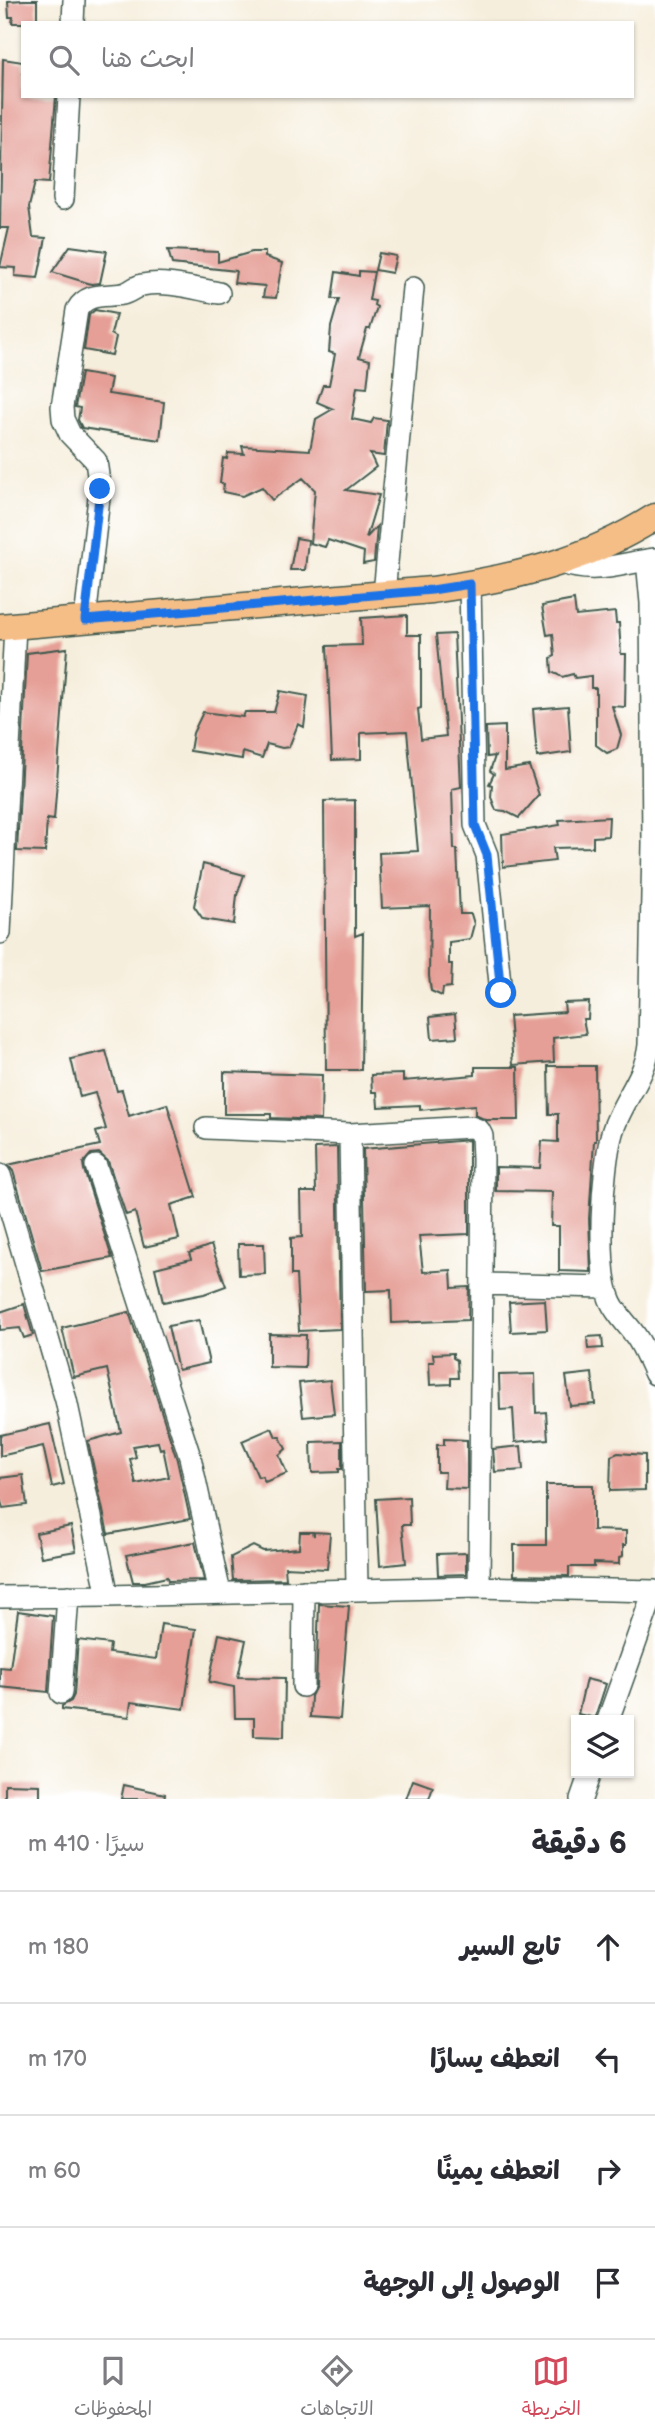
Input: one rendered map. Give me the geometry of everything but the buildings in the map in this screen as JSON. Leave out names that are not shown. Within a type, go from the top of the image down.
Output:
[{"type":"main road","points":[[7,627],[470,584],[530,573],[562,563],[618,540],[655,517]]},
{"type":"street","points":[[73,21],[74,0]]},
{"type":"street","points":[[63,199],[69,98]]},
{"type":"street","points":[[85,620],[100,489],[96,461],[70,434],[63,419],[62,407],[78,310],[81,303],[92,297],[124,294],[139,286],[153,284],[219,293]]},
{"type":"street","points":[[384,594],[413,288]]},
{"type":"street","points":[[562,563],[584,570],[605,569],[651,559],[653,830],[648,1059],[625,1101],[612,1133],[602,1202],[606,1287],[619,1316],[638,1339],[655,1374]]},
{"type":"street","points":[[470,584],[475,825],[487,855],[501,993]]},
{"type":"street","points":[[0,933],[7,627]]},
{"type":"street","points":[[206,1128],[350,1134],[454,1127],[479,1130],[482,1136],[483,1159],[479,1587]]},
{"type":"street","points":[[350,1134],[357,1589]]},
{"type":"street","points":[[96,1166],[190,1457],[220,1593]]},
{"type":"street","points":[[0,1175],[66,1400],[108,1596]]},
{"type":"street","points":[[482,1284],[606,1287]]},
{"type":"street","points":[[0,1597],[479,1587],[654,1591],[610,1715]]},
{"type":"street","points":[[303,1686],[304,1591]]},
{"type":"street","points":[[61,1693],[68,1596]]},
{"type":"street","points":[[581,1799],[588,1778]]},
{"type":"route","points":[[100,489],[85,620],[432,590],[470,584],[475,825],[487,855],[501,993]]}]
